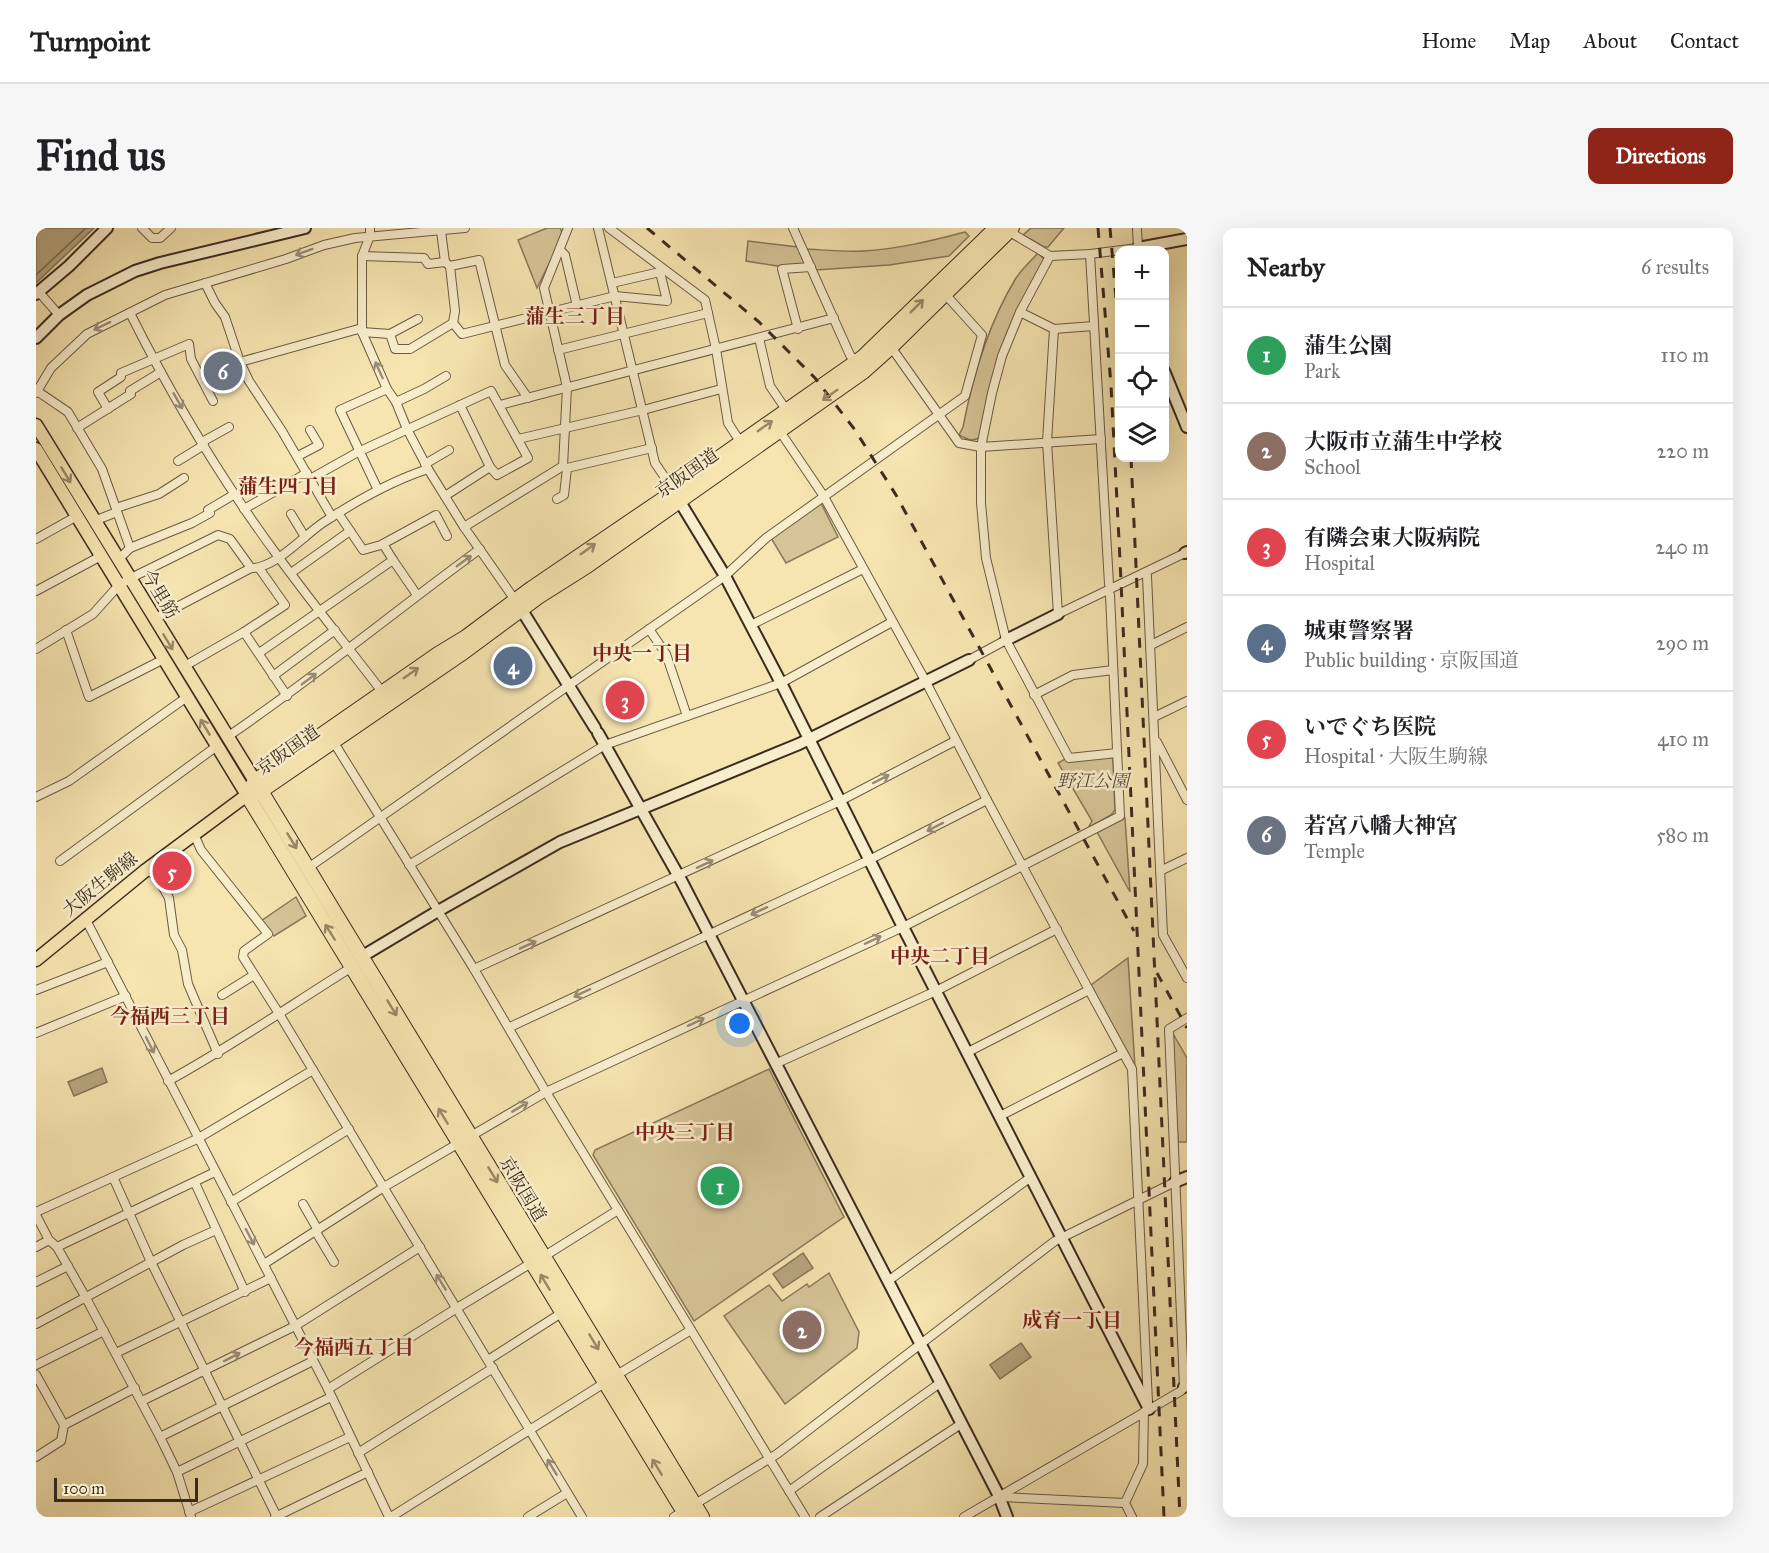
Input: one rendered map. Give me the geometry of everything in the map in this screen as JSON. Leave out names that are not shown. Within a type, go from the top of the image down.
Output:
[{"type":"highway","name":"京阪国道","points":[[677,496],[741,443],[787,411],[891,347],[945,294],[1005,229]]},
{"type":"highway","name":"京阪国道","points":[[702,1517],[685,1512],[610,1379],[465,1140],[356,962],[247,795],[383,693],[779,430],[859,367],[874,348],[1005,229]]},
{"type":"highway","name":"京阪国道","points":[[258,786],[333,741],[510,620],[518,605]]},
{"type":"highway","name":"京阪国道","points":[[258,786],[308,868],[356,962]]},
{"type":"highway","name":"京阪国道","points":[[538,1260],[563,1312],[610,1379]]},
{"type":"main road","name":"今里筋","points":[[36,425],[118,560],[125,582],[164,659],[247,795]]},
{"type":"main road","name":"今里筋","points":[[36,449],[101,556],[154,619],[258,786]]},
{"type":"main road","name":"大阪生駒線","points":[[36,960],[146,870],[247,795]]},
{"type":"street","points":[[59,315],[37,293],[69,266],[107,228]]},
{"type":"street","points":[[142,228],[152,238],[160,238],[171,228]]},
{"type":"street","points":[[36,338],[59,315],[95,290],[145,267],[305,228]]},
{"type":"street","points":[[130,548],[102,469],[78,428],[68,412],[37,392],[51,368],[76,342],[92,331],[165,295],[286,259],[324,245],[370,232],[441,231],[465,228]]},
{"type":"street","points":[[557,499],[564,495],[567,387],[544,288],[568,228]]},
{"type":"street","points":[[598,228],[655,463],[725,576],[782,683],[903,927],[1062,1236],[1147,1411]]},
{"type":"street","points":[[609,228],[705,300],[716,349],[728,423],[741,443]]},
{"type":"street","points":[[793,228],[850,355],[859,367]]},
{"type":"street","points":[[1137,228],[1138,246]]},
{"type":"street","points":[[1005,229],[1050,256],[1115,251]]},
{"type":"street","points":[[441,231],[448,264],[454,311],[453,323],[462,334],[615,296],[667,302],[662,270]]},
{"type":"street","points":[[370,232],[363,256],[362,330],[387,389],[396,402],[426,467],[569,685],[679,876],[999,1497],[1007,1517]]},
{"type":"street","points":[[1153,246],[1187,239]]},
{"type":"street","points":[[560,250],[565,255],[577,306]]},
{"type":"street","points":[[1090,254],[1109,584]]},
{"type":"street","points":[[363,256],[424,258],[428,264],[478,260],[505,365],[528,398]]},
{"type":"street","points":[[1050,256],[1020,312],[1002,356],[992,393],[981,447],[981,502],[986,558],[1006,640],[1069,758],[1117,753]]},
{"type":"street","points":[[798,329],[782,269],[812,267]]},
{"type":"street","points":[[612,283],[662,270]]},
{"type":"street","points":[[205,283],[225,317],[249,381],[298,456],[308,476],[363,550],[383,544],[436,515],[447,536]]},
{"type":"street","points":[[308,868],[379,816],[725,576],[766,538],[965,396],[982,335],[945,294]]},
{"type":"street","points":[[1020,312],[1054,329],[1094,326]]},
{"type":"street","points":[[130,313],[161,372],[244,509],[278,557],[383,693]]},
{"type":"street","points":[[558,350],[708,313]]},
{"type":"street","points":[[500,405],[834,318]]},
{"type":"street","points":[[240,362],[362,330],[390,334],[418,319]]},
{"type":"street","points":[[390,334],[395,349],[410,349],[453,323]]},
{"type":"street","points":[[1054,329],[1047,442],[1058,614]]},
{"type":"street","points":[[759,338],[770,386],[787,411]]},
{"type":"street","points":[[108,409],[98,392],[121,377],[121,373],[189,344],[191,359],[213,401]]},
{"type":"street","points":[[891,347],[959,443],[981,447],[1101,439]]},
{"type":"street","points":[[78,428],[161,372]]},
{"type":"street","points":[[396,402],[446,376]]},
{"type":"street","points":[[1169,382],[1184,414],[1187,427]]},
{"type":"street","points":[[378,490],[340,410],[387,389]]},
{"type":"street","points":[[518,439],[721,389]]},
{"type":"street","points":[[244,509],[360,451],[490,391],[528,458],[497,475],[490,467],[460,405]]},
{"type":"street","points":[[178,461],[229,427]]},
{"type":"street","points":[[298,456],[320,445],[309,430]]},
{"type":"street","points":[[779,430],[824,495],[1132,1069],[1147,1411],[1143,1464],[1125,1503]]},
{"type":"street","points":[[464,527],[565,467],[652,448]]},
{"type":"street","points":[[154,619],[278,557],[335,515],[378,490],[426,467],[449,450]]},
{"type":"street","points":[[445,496],[490,467]]},
{"type":"street","points":[[94,521],[159,494],[184,478]]},
{"type":"street","points":[[118,560],[130,548],[192,523],[210,513],[208,510],[235,494]]},
{"type":"street","points":[[291,514],[305,537]]},
{"type":"street","points":[[36,539],[77,516]]},
{"type":"street","points":[[291,573],[350,531]]},
{"type":"street","points":[[36,649],[93,614],[125,582],[218,535],[230,539],[285,605],[183,667]]},
{"type":"street","points":[[383,544],[417,595]]},
{"type":"street","points":[[227,737],[287,696],[480,549]]},
{"type":"street","points":[[168,1081],[218,1054],[278,1012],[438,911],[560,842],[809,740],[1186,552]]},
{"type":"street","points":[[36,591],[101,556]]},
{"type":"street","points":[[259,653],[393,560]]},
{"type":"street","points":[[751,625],[863,568]]},
{"type":"street","points":[[1148,576],[1163,935],[1187,978]]},
{"type":"street","points":[[264,1264],[384,1187],[546,1092],[903,927],[1120,816],[1110,595]]},
{"type":"street","points":[[409,865],[605,745],[782,683],[892,622]]},
{"type":"street","points":[[1151,645],[1187,627]]},
{"type":"street","points":[[649,629],[666,654],[687,716]]},
{"type":"street","points":[[66,630],[89,697],[164,659]]},
{"type":"street","points":[[273,676],[335,630]]},
{"type":"street","points":[[244,632],[287,696]]},
{"type":"street","points":[[1034,695],[1073,675],[1113,670]]},
{"type":"street","points":[[36,797],[69,781],[187,697]]},
{"type":"street","points":[[1154,717],[1186,703]]},
{"type":"street","points":[[1155,738],[1184,785],[1187,800]]},
{"type":"street","points":[[333,741],[510,1027],[546,1092],[805,1517]]},
{"type":"street","points":[[474,969],[840,801],[956,741]]},
{"type":"street","points":[[60,861],[217,746]]},
{"type":"street","points":[[510,1027],[870,860],[987,800]]},
{"type":"street","points":[[194,834],[201,850],[268,934],[244,951],[243,957],[582,1517]]},
{"type":"street","points":[[1160,871],[1187,858]]},
{"type":"street","points":[[146,870],[156,875],[169,898],[174,935],[182,950],[188,984],[218,1054]]},
{"type":"street","points":[[85,918],[330,1393],[390,1517],[691,1330]]},
{"type":"street","points":[[775,1064],[936,991],[1057,929]]},
{"type":"street","points":[[36,990],[108,962]]},
{"type":"street","points":[[222,995],[255,975]]},
{"type":"street","points":[[968,1052],[1089,990]]},
{"type":"street","points":[[36,1033],[126,996]]},
{"type":"street","points":[[964,1517],[1186,1386],[1169,1029],[1187,1018]]},
{"type":"street","points":[[1000,1116],[1123,1053]]},
{"type":"street","points":[[313,1070],[198,1139],[36,1213],[50,1240],[57,1247],[87,1298],[142,1401],[177,1472],[190,1515],[350,1437]]},
{"type":"street","points":[[231,1202],[348,1129]]},
{"type":"street","points":[[57,1247],[215,1172]]},
{"type":"street","points":[[113,1177],[151,1262],[276,1517],[368,1472]]},
{"type":"street","points":[[888,1281],[1031,1177]]},
{"type":"street","points":[[685,1512],[770,1459],[1062,1236],[1187,1177]]},
{"type":"street","points":[[195,1183],[245,1292]]},
{"type":"street","points":[[303,1204],[334,1262]]},
{"type":"street","points":[[177,1472],[330,1393],[457,1308],[618,1210]]},
{"type":"street","points":[[36,1324],[216,1230]]},
{"type":"street","points":[[36,1247],[50,1240]]},
{"type":"street","points":[[142,1401],[295,1326],[420,1247]]},
{"type":"street","points":[[36,1282],[68,1266]]},
{"type":"street","points":[[116,1353],[271,1278]]},
{"type":"street","points":[[488,1360],[563,1312]]},
{"type":"street","points":[[36,1365],[104,1331]]},
{"type":"street","points":[[160,1437],[313,1361]]},
{"type":"street","points":[[358,1453],[493,1368]]},
{"type":"street","points":[[36,1375],[64,1425],[61,1442],[36,1457]]},
{"type":"street","points":[[789,1491],[940,1383]]},
{"type":"street","points":[[64,1425],[135,1388]]},
{"type":"street","points":[[820,1517],[961,1424]]},
{"type":"street","points":[[528,1517],[567,1493]]},
{"type":"street","points":[[999,1497],[1125,1503]]},
{"type":"street","points":[[1125,1503],[1132,1517]]},
{"type":"green space","points":[[547,228],[560,228],[562,232],[557,248],[537,288],[518,240]]},
{"type":"green space","points":[[1031,228],[1064,228],[1048,247],[1044,247],[1023,235]]},
{"type":"green space","points":[[965,232],[969,236],[949,256],[889,265],[816,270],[806,249],[876,250]]},
{"type":"green space","points":[[748,241],[798,247],[806,261],[804,264],[777,266],[746,261]]},
{"type":"green space","points":[[1038,253],[1045,260],[1008,330],[979,438],[967,439],[959,435],[977,369],[997,313],[1016,278]]},
{"type":"green space","points":[[821,503],[838,537],[786,563],[771,538]]},
{"type":"green space","name":"野江公園","points":[[1110,757],[1113,759],[1115,810],[1111,815],[1088,828],[1092,821],[1058,763],[1065,759],[1067,761]]},
{"type":"green space","points":[[1125,818],[1130,892],[1097,832]]},
{"type":"green space","points":[[296,897],[306,916],[274,936],[261,921]]},
{"type":"green space","points":[[1128,958],[1135,1067],[1091,985]]},
{"type":"green space","points":[[1172,1032],[1187,1058],[1187,1142],[1178,1142]]},
{"type":"green space","points":[[769,1069],[844,1217],[694,1321],[593,1155],[595,1150]]},
{"type":"green space","points":[[829,1273],[859,1332],[857,1348],[785,1404],[724,1316],[769,1285],[782,1301],[807,1284],[809,1287]]},
{"type":"water","points":[[36,228],[94,228],[36,283]]},
{"type":"water","points":[[102,1068],[107,1082],[74,1096],[68,1082]]},
{"type":"water","points":[[803,1253],[813,1268],[783,1288],[773,1274]]},
{"type":"water","points":[[1021,1343],[1031,1357],[1000,1379],[990,1365]]},
{"type":"railway","points":[[647,228],[759,322],[815,378],[855,430],[896,495],[1134,931]]},
{"type":"railway","points":[[1098,228],[1111,385],[1120,560],[1164,1517]]},
{"type":"railway","points":[[1110,228],[1116,300]]},
{"type":"railway","points":[[1131,462],[1180,1517]]},
{"type":"railway","points":[[1157,973],[1187,1028]]},
{"type":"place","name":"若宮八幡大神宮","points":[[223,371]]},
{"type":"place","name":"城東警察署","points":[[513,666]]},
{"type":"place","name":"有隣会東大阪病院","points":[[625,700]]},
{"type":"place","name":"いでぐち医院","points":[[172,871]]},
{"type":"place","name":"蒲生公園","points":[[720,1186]]},
{"type":"place","name":"大阪市立蒲生中学校","points":[[802,1330]]},
{"type":"district","name":"蒲生三丁目","points":[[575,316]]},
{"type":"district","name":"蒲生四丁目","points":[[288,486]]},
{"type":"district","name":"中央一丁目","points":[[642,653]]},
{"type":"district","name":"中央二丁目","points":[[940,956]]},
{"type":"district","name":"今福西三丁目","points":[[170,1016]]},
{"type":"district","name":"中央三丁目","points":[[685,1132]]},
{"type":"district","name":"成育一丁目","points":[[1072,1320]]},
{"type":"district","name":"今福西五丁目","points":[[354,1347]]}]
